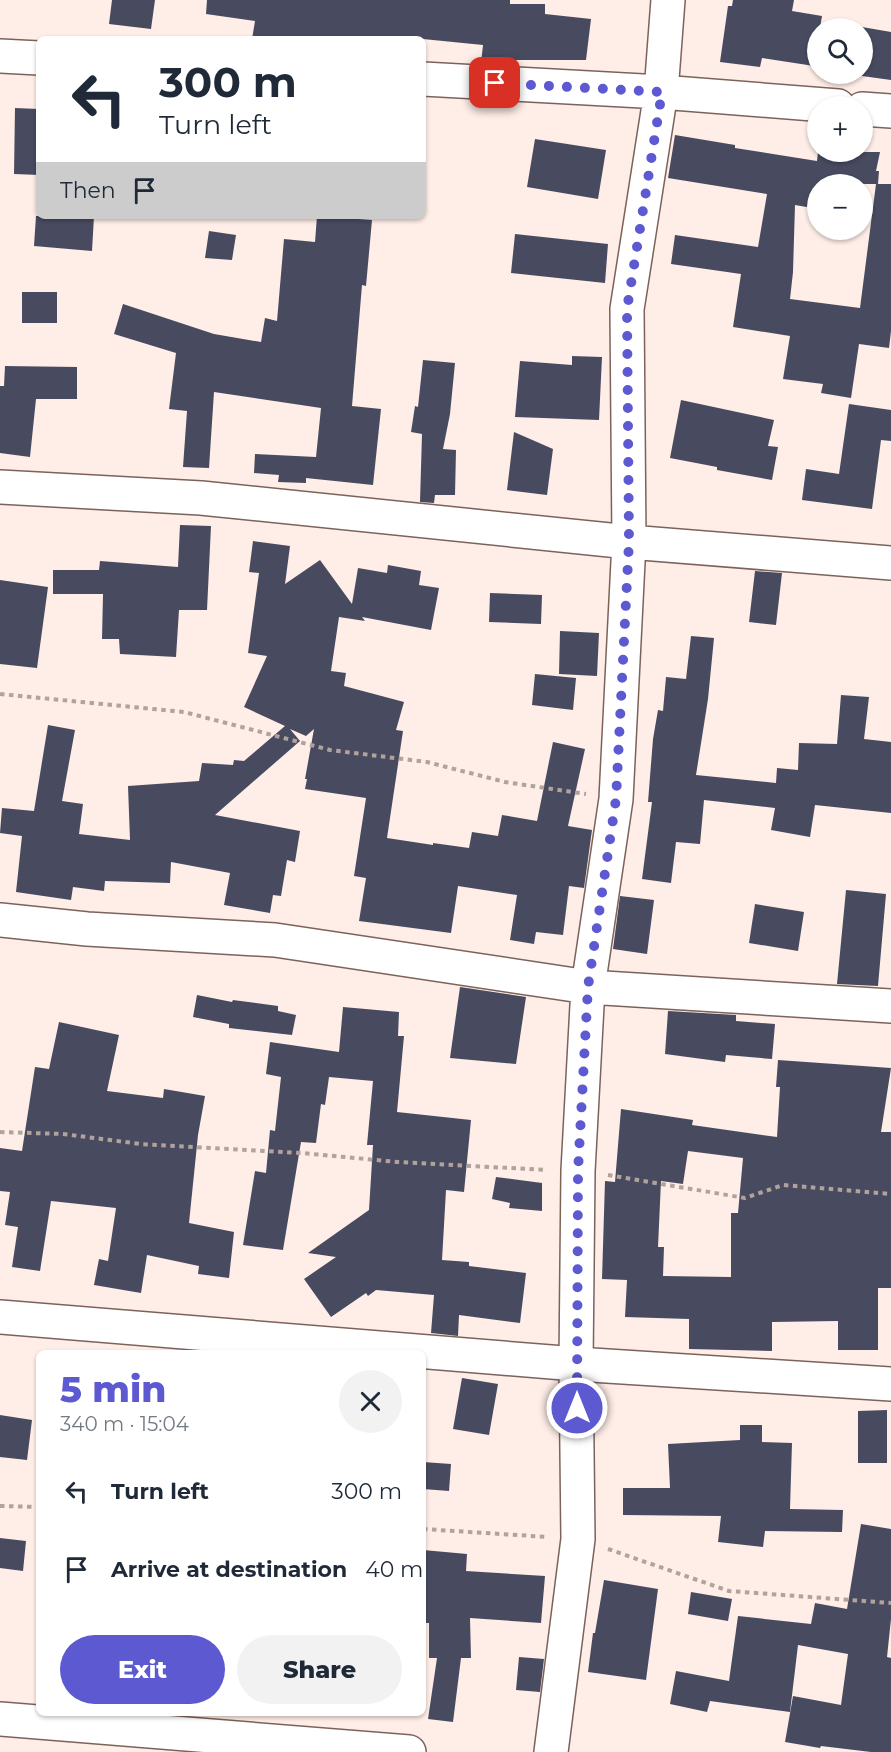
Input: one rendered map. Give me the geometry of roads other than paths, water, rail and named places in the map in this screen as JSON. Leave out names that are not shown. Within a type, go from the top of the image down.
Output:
[{"type":"street","points":[[551,1752],[578,1539],[576,1364],[578,1171],[588,987],[616,799],[629,542],[627,309],[662,92],[668,0]]},
{"type":"street","points":[[0,56],[36,58]]},
{"type":"street","points":[[426,79],[662,92],[807,104]]},
{"type":"street","points":[[873,109],[891,111]]},
{"type":"street","points":[[0,487],[201,498],[629,542],[891,563]]},
{"type":"street","points":[[0,920],[87,929],[275,940],[588,987],[891,1006]]},
{"type":"street","points":[[0,1317],[404,1350]]},
{"type":"street","points":[[426,1352],[576,1364],[891,1384]]},
{"type":"street","points":[[0,1719],[410,1752]]}]
